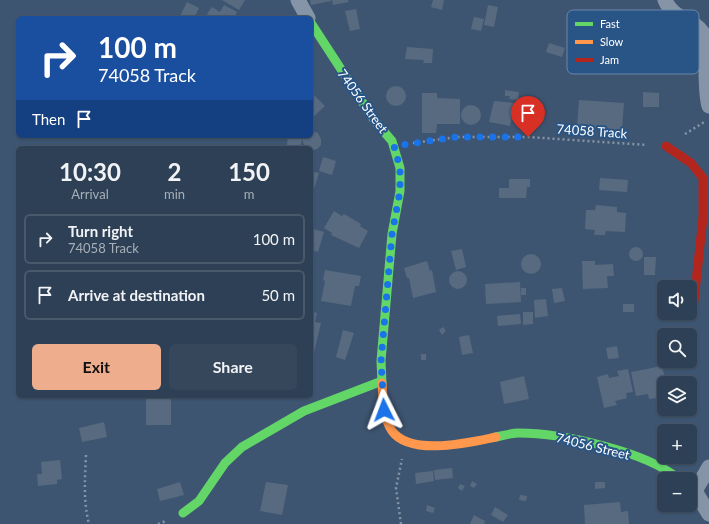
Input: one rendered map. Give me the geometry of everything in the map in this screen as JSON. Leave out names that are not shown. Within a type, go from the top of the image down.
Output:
[{"type":"street","points":[[298,0],[307,16]]},
{"type":"street","points":[[665,0],[670,10]]},
{"type":"street","name":"74056 Street","points":[[313,25],[331,56],[374,120],[394,146],[400,168],[400,191],[392,234],[381,361],[384,410],[392,431],[402,440],[408,442],[440,446],[468,443],[516,433],[560,436],[634,455],[671,472]]},
{"type":"street","points":[[699,29],[703,33],[708,44],[706,82],[709,106]]},
{"type":"street","points":[[666,146],[689,159],[704,179],[703,208],[696,280]]},
{"type":"street","points":[[183,513],[199,501],[225,463],[242,447],[304,411],[382,381]]},
{"type":"street","points":[[697,483],[709,467]]},
{"type":"street","points":[[697,496],[709,514]]},
{"type":"path","points":[[666,146],[709,120]]},
{"type":"path","name":"74058 Track","points":[[394,146],[457,137],[528,137],[666,146]]},
{"type":"path","points":[[401,524],[396,488],[400,467],[408,442]]},
{"type":"path","points":[[86,455],[86,489],[84,495],[88,524]]},
{"type":"building","points":[[222,0],[245,0],[239,10]]},
{"type":"building","points":[[310,0],[331,0],[331,1],[311,5]]},
{"type":"building","points":[[332,0],[348,0],[349,2],[333,5]]},
{"type":"building","points":[[433,0],[444,0],[442,10],[431,7]]},
{"type":"building","points":[[187,2],[199,8],[195,16],[180,16]]},
{"type":"building","points":[[224,5],[237,12],[235,16],[210,16],[207,14],[212,7],[220,12]]},
{"type":"building","points":[[488,5],[498,7],[494,27],[484,25]]},
{"type":"building","points":[[356,9],[360,29],[350,31],[345,11]]},
{"type":"building","points":[[474,17],[484,19],[481,31],[471,29]]},
{"type":"building","points":[[549,43],[565,48],[562,57],[546,52]]},
{"type":"building","points":[[407,47],[433,49],[432,63],[423,63],[424,60],[405,59]]},
{"type":"building","points":[[396,86],[403,89],[406,96],[403,103],[396,106],[389,103],[386,96],[389,89]]},
{"type":"building","points":[[505,90],[519,92],[518,100],[509,99],[510,96],[505,96]]},
{"type":"building","points":[[643,92],[659,93],[659,107],[643,107]]},
{"type":"building","points":[[422,93],[437,93],[437,98],[460,99],[460,124],[437,124],[436,133],[422,133]]},
{"type":"building","points":[[313,94],[325,106],[313,117]]},
{"type":"building","points":[[579,100],[624,103],[622,130],[577,126]]},
{"type":"building","points":[[494,101],[515,103],[510,126],[489,122]]},
{"type":"building","points":[[471,105],[478,108],[481,115],[478,122],[471,125],[464,122],[461,115],[464,108]]},
{"type":"building","points":[[313,132],[318,133],[321,139],[321,145],[317,149],[313,150],[313,146],[304,146],[303,138],[313,138]]},
{"type":"building","points":[[288,138],[302,138],[300,146],[287,145]]},
{"type":"building","points":[[323,157],[336,161],[332,175],[319,171]]},
{"type":"building","points":[[313,172],[319,173],[313,192]]},
{"type":"building","points":[[600,178],[628,180],[627,192],[599,190]]},
{"type":"building","points":[[509,179],[530,179],[530,187],[527,187],[526,198],[499,198],[499,188],[509,188]]},
{"type":"building","points":[[596,205],[617,207],[617,212],[626,213],[625,232],[606,231],[605,235],[594,235],[595,230],[585,229],[586,210],[595,210]]},
{"type":"building","points":[[334,211],[342,216],[344,214],[361,224],[360,226],[368,231],[359,248],[331,235],[332,233],[324,228]]},
{"type":"building","points":[[314,229],[324,232],[318,252],[313,250]]},
{"type":"building","points":[[633,247],[639,247],[643,251],[643,257],[639,261],[633,261],[629,257],[629,251]]},
{"type":"building","points":[[462,249],[466,267],[456,270],[451,251]]},
{"type":"building","points":[[531,254],[538,257],[541,264],[538,271],[531,274],[524,271],[521,264],[524,257]]},
{"type":"building","points":[[644,257],[656,257],[655,275],[644,275]]},
{"type":"building","points":[[427,261],[430,271],[432,270],[436,292],[413,298],[409,278],[407,278],[404,268]]},
{"type":"building","points":[[582,261],[595,261],[595,265],[613,264],[614,276],[607,276],[608,288],[583,289]]},
{"type":"building","points":[[325,270],[361,276],[359,286],[355,286],[351,306],[321,301],[325,281],[323,280]]},
{"type":"building","points":[[458,271],[464,274],[467,280],[464,286],[458,289],[452,286],[449,280],[452,274]]},
{"type":"building","points":[[520,282],[521,302],[486,304],[485,284]]},
{"type":"building","points":[[521,288],[526,288],[526,295],[521,295]]},
{"type":"building","points":[[562,288],[565,301],[554,303],[552,289]]},
{"type":"building","points":[[546,299],[548,316],[535,318],[534,300]]},
{"type":"building","points":[[623,304],[634,304],[634,312],[623,312]]},
{"type":"building","points":[[313,312],[317,313],[315,322],[321,323],[313,357]]},
{"type":"building","points":[[523,312],[533,312],[533,324],[523,325]]},
{"type":"building","points":[[520,314],[521,324],[498,326],[497,316]]},
{"type":"building","points":[[443,327],[446,331],[442,335],[439,330]]},
{"type":"building","points":[[343,330],[354,333],[345,360],[336,357]]},
{"type":"building","points":[[469,335],[473,353],[462,355],[459,337]]},
{"type":"building","points":[[617,346],[619,358],[608,359],[606,348]]},
{"type":"building","points":[[421,354],[426,354],[426,360],[421,360]]},
{"type":"building","points":[[657,367],[662,368],[664,376],[657,376],[657,398],[649,399],[648,394],[636,396],[631,372]]},
{"type":"building","points":[[628,369],[633,392],[626,393],[627,398],[615,401],[617,405],[604,408],[597,377],[608,374],[609,378],[619,376],[617,371]]},
{"type":"building","points":[[524,376],[529,399],[504,404],[500,382]]},
{"type":"building","points":[[146,398],[171,398],[171,425],[146,425]]},
{"type":"building","points":[[104,422],[107,437],[82,442],[79,428]]},
{"type":"building","points":[[60,460],[62,479],[57,480],[57,484],[38,486],[37,474],[42,474],[41,462]]},
{"type":"building","points":[[452,468],[453,478],[435,480],[434,470]]},
{"type":"building","points":[[433,471],[434,481],[416,484],[415,473]]},
{"type":"building","points":[[472,481],[477,484],[474,488],[470,486]]},
{"type":"building","points":[[180,482],[184,495],[160,501],[157,489]]},
{"type":"building","points":[[266,482],[288,485],[282,515],[260,511]]},
{"type":"building","points":[[595,482],[605,482],[605,488],[595,489]]},
{"type":"building","points":[[460,484],[465,486],[462,491],[458,488]]},
{"type":"building","points":[[520,495],[527,496],[526,501],[519,500]]},
{"type":"building","points":[[620,502],[621,512],[628,511],[629,524],[585,524],[584,505]]},
{"type":"building","points":[[427,505],[435,508],[433,513],[426,511]]},
{"type":"building","points":[[495,507],[508,515],[503,522],[491,515]]},
{"type":"building","points":[[474,515],[485,521],[484,523],[486,524],[470,524]]},
{"type":"traffic: fast","points":[[313,26],[374,120],[392,141],[400,168],[400,191],[392,234],[381,361],[382,383]]},
{"type":"traffic: fast","points":[[183,513],[199,501],[225,463],[242,447],[304,411],[382,381]]},
{"type":"traffic: fast","points":[[496,437],[518,433],[557,436],[579,440],[625,452],[646,460],[668,472]]},
{"type":"traffic: slow","points":[[382,383],[384,408],[389,426],[401,439],[413,444],[442,446],[496,437]]},
{"type":"traffic: jam","points":[[666,146],[691,163],[703,178],[703,217],[696,280]]},
{"type":"route","points":[[384,410],[381,361],[392,234],[400,191],[400,168],[394,146],[457,137],[528,137]]}]
